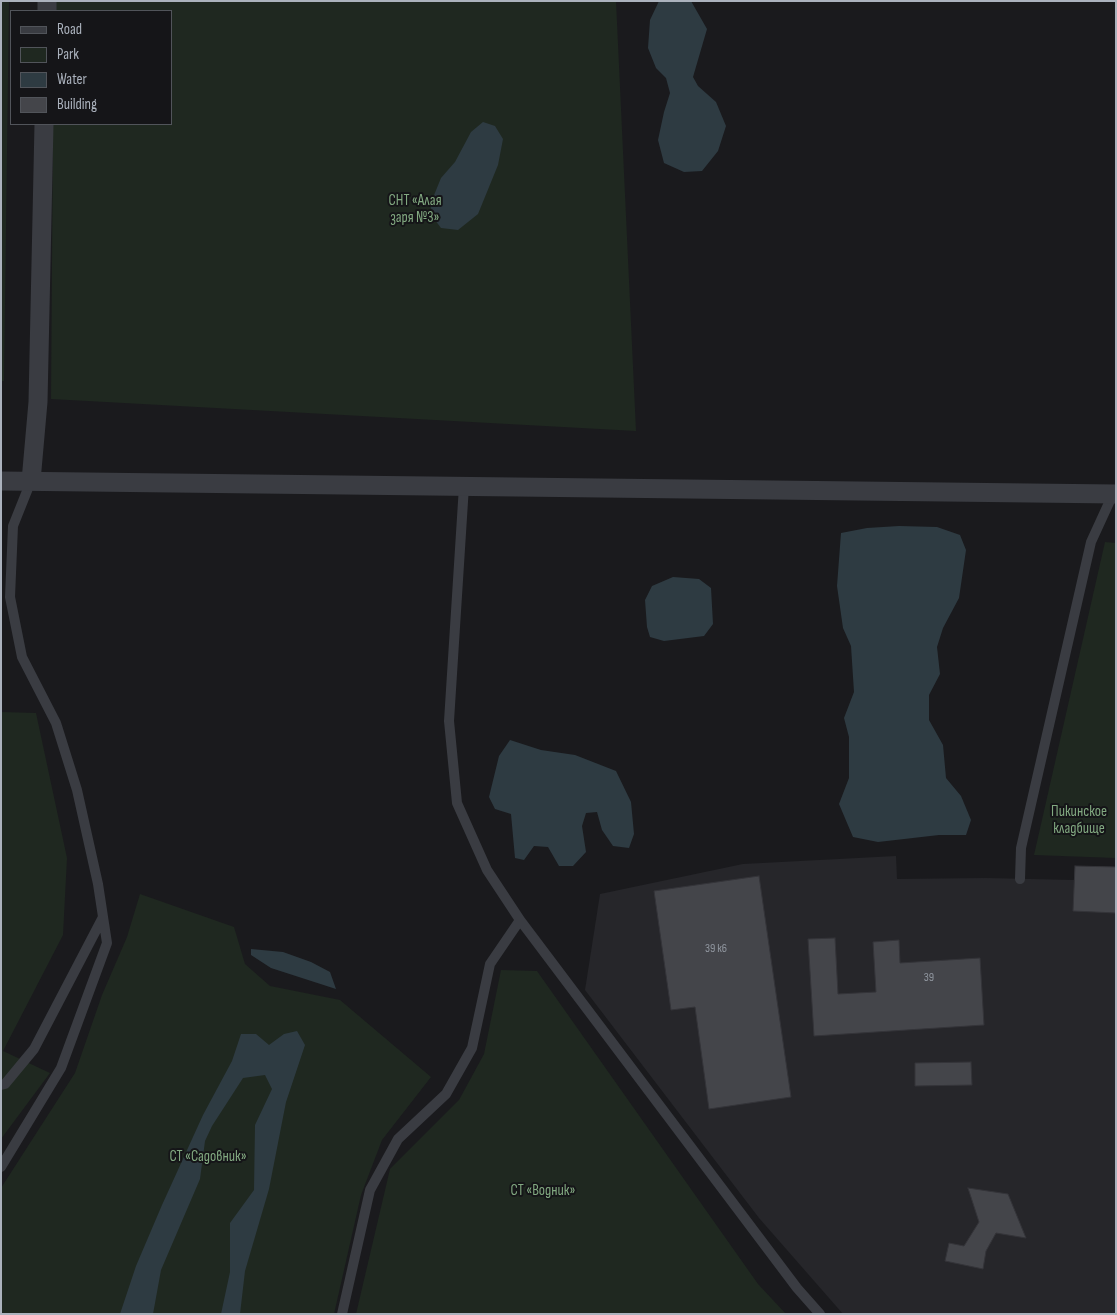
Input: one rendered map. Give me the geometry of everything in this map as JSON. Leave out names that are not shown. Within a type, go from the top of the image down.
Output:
[{"type":"street","points":[[31,481],[38,402],[44,125]]},
{"type":"street","points":[[1,481],[1115,494]]},
{"type":"lane","points":[[1,1167],[61,1068],[107,943],[98,884],[77,790],[56,723],[22,656],[10,597],[13,526],[31,481]]},
{"type":"lane","points":[[464,486],[449,720],[457,803],[487,870],[520,920],[798,1288],[820,1314]]},
{"type":"lane","points":[[1020,879],[1021,848],[1091,542],[1115,494]]},
{"type":"lane","points":[[1,1085],[5,1084],[34,1049],[102,917]]},
{"type":"lane","points":[[342,1314],[370,1190],[398,1139],[446,1094],[472,1048],[490,964],[520,920]]},
{"type":"shaded area","points":[[896,856],[897,879],[986,878],[1074,880],[1075,866],[1116,867],[1116,1314],[843,1314],[759,1218],[585,990],[600,894],[743,864]]},
{"type":"green space","points":[[1,1],[9,1],[4,381],[1,381]]},
{"type":"green space","name":"СНТ «Алая заря №3»","points":[[54,1],[616,1],[636,431],[51,399],[53,125],[172,125],[172,10],[54,10]]},
{"type":"green space","name":"Пикинское кладбище","points":[[1105,542],[1116,543],[1116,858],[1034,855]]},
{"type":"green space","points":[[1,712],[36,713],[67,858],[63,935],[3,1051],[50,1073],[1,1139]]},
{"type":"green space","name":"СТ «Садовник»","points":[[140,894],[234,927],[245,964],[270,986],[340,1000],[431,1077],[382,1140],[361,1195],[334,1314],[1,1314],[1,1188],[75,1073],[102,995],[127,937]]},
{"type":"green space","name":"СТ «Водник»","points":[[501,970],[537,971],[758,1284],[786,1314],[356,1314],[390,1169],[459,1100],[484,1054]]},
{"type":"water","points":[[659,1],[691,1],[707,29],[693,77],[698,86],[716,102],[726,126],[718,151],[702,171],[684,172],[664,163],[658,140],[670,93],[666,78],[656,68],[648,48],[650,20]]},
{"type":"water","points":[[483,122],[495,126],[503,139],[498,165],[478,214],[458,230],[441,228],[435,220],[430,205],[441,178],[455,162],[471,132]]},
{"type":"water","points":[[899,526],[937,527],[960,535],[966,550],[959,598],[943,628],[937,647],[940,674],[929,695],[929,720],[943,745],[946,778],[961,796],[971,820],[966,835],[939,835],[878,842],[853,837],[839,804],[849,778],[849,737],[844,718],[854,692],[851,646],[843,628],[837,586],[841,533],[867,528]]},
{"type":"water","points":[[673,577],[699,579],[711,588],[713,624],[704,636],[664,641],[650,637],[647,627],[645,600],[652,586]]},
{"type":"water","points":[[510,740],[541,750],[575,755],[616,771],[631,802],[634,834],[629,848],[613,846],[602,830],[597,812],[586,813],[582,826],[586,852],[573,866],[559,866],[548,847],[534,846],[524,860],[515,858],[511,814],[495,809],[489,797],[499,756]]},
{"type":"water","points":[[251,949],[283,952],[311,962],[330,972],[336,989],[271,968],[251,955]]},
{"type":"water","points":[[297,1031],[305,1045],[286,1102],[269,1189],[245,1271],[240,1314],[221,1314],[230,1272],[230,1223],[254,1190],[255,1125],[272,1089],[265,1075],[243,1078],[212,1126],[205,1141],[200,1179],[161,1270],[153,1314],[120,1314],[136,1266],[162,1205],[203,1115],[232,1061],[241,1034],[256,1034],[269,1045],[284,1034]]},
{"type":"building","points":[[1075,866],[1116,867],[1116,913],[1073,911]]},
{"type":"building","points":[[759,876],[791,1097],[709,1109],[695,1007],[671,1010],[654,891]]},
{"type":"building","points":[[835,938],[838,994],[876,992],[873,942],[899,940],[900,963],[980,958],[984,1025],[814,1036],[808,939]]},
{"type":"building","points":[[971,1062],[972,1085],[915,1086],[915,1063]]},
{"type":"building","points":[[968,1188],[1008,1194],[1026,1238],[996,1233],[986,1251],[983,1269],[945,1261],[949,1243],[964,1246],[979,1222]]}]
